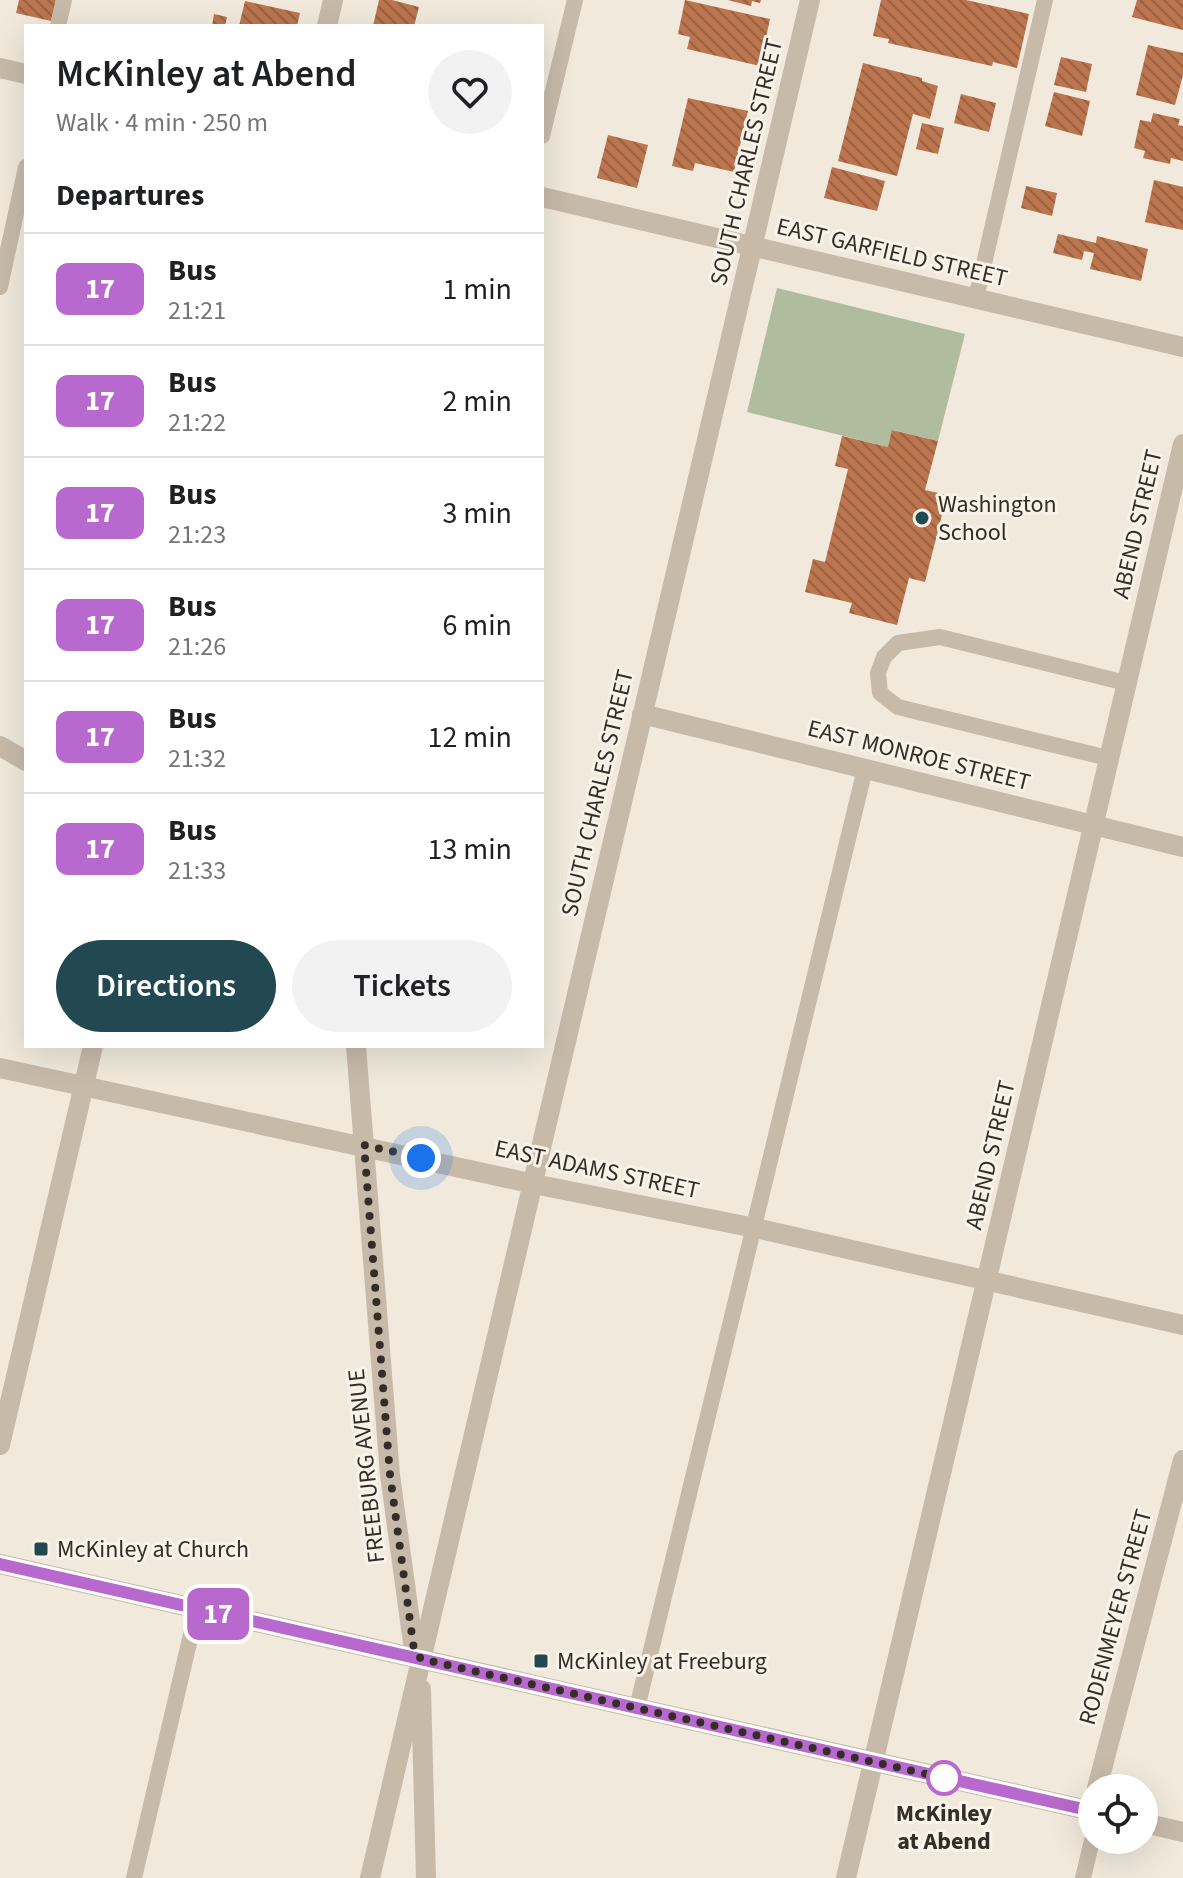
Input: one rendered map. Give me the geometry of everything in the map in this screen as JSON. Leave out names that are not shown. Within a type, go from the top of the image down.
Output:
[{"type":"street","points":[[327,24],[333,0]]},
{"type":"street","name":"SOUTH CHARLES STREET","points":[[370,1878],[810,0]]},
{"type":"street","points":[[0,68],[24,74]]},
{"type":"street","name":"EAST GARFIELD STREET","points":[[544,197],[1183,347]]},
{"type":"street","name":"ABEND STREET","points":[[846,1878],[1183,444]]},
{"type":"street","name":"EAST MONROE STREET","points":[[642,714],[1183,847]]},
{"type":"street","points":[[0,746],[24,760]]},
{"type":"street","points":[[0,1445],[93,1048]]},
{"type":"street","name":"FREEBURG AVENUE","points":[[356,1048],[390,1475],[414,1650],[421,1659],[426,1878]]},
{"type":"street","name":"EAST ADAMS STREET","points":[[0,1068],[534,1184],[755,1228],[1183,1325]]},
{"type":"street","name":"RODENMEYER STREET","points":[[1101,1774],[1183,1460]]},
{"type":"street","points":[[0,1564],[1078,1806]]},
{"type":"street","points":[[1158,1826],[1183,1832]]},
{"type":"lane","points":[[58,24],[64,0]]},
{"type":"lane","points":[[544,128],[575,0]]},
{"type":"lane","points":[[976,298],[1045,0]]},
{"type":"lane","points":[[0,287],[24,176]]},
{"type":"lane","points":[[1108,758],[898,707],[880,693],[878,673],[884,657],[898,643],[940,637],[1126,683]]},
{"type":"lane","points":[[637,1708],[865,769]]},
{"type":"lane","points":[[134,1878],[197,1609]]},
{"type":"lane","points":[[1083,1878],[1089,1854]]},
{"type":"green space","points":[[777,288],[965,334],[938,441],[893,430],[888,447],[747,412]]},
{"type":"building","points":[[19,0],[56,0],[51,21],[16,13]]},
{"type":"building","points":[[379,0],[419,7],[415,24],[373,24]]},
{"type":"building","points":[[685,0],[770,19],[760,66],[687,49],[690,37],[678,34]]},
{"type":"building","points":[[728,0],[761,0],[760,3],[752,1],[751,6]]},
{"type":"building","points":[[881,0],[966,0],[1029,14],[1017,68],[993,62],[992,66],[888,43],[889,39],[873,36]]},
{"type":"building","points":[[1137,0],[1183,0],[1183,30],[1132,17]]},
{"type":"building","points":[[245,1],[300,13],[297,24],[239,24]]},
{"type":"building","points":[[214,14],[227,17],[225,24],[212,24]]},
{"type":"building","points":[[1148,45],[1183,53],[1183,75],[1175,105],[1136,95]]},
{"type":"building","points":[[1061,57],[1092,64],[1086,92],[1054,85]]},
{"type":"building","points":[[863,63],[922,78],[922,81],[938,86],[930,119],[913,114],[897,176],[838,161]]},
{"type":"building","points":[[1054,92],[1090,101],[1082,136],[1045,126]]},
{"type":"building","points":[[961,94],[996,103],[989,132],[954,123]]},
{"type":"building","points":[[688,98],[748,111],[734,172],[695,163],[693,171],[672,166]]},
{"type":"building","points":[[1153,113],[1180,119],[1178,125],[1183,126],[1183,161],[1171,158],[1170,164],[1143,158],[1145,151],[1134,148],[1140,120],[1151,122]]},
{"type":"building","points":[[922,123],[944,128],[938,154],[916,149]]},
{"type":"building","points":[[608,135],[648,145],[637,188],[597,178]]},
{"type":"building","points":[[832,167],[885,181],[877,211],[824,198]]},
{"type":"building","points":[[1154,180],[1183,187],[1183,230],[1145,222]]},
{"type":"building","points":[[1026,186],[1057,193],[1052,216],[1021,208]]},
{"type":"building","points":[[1058,234],[1096,243],[1097,236],[1148,249],[1141,281],[1090,269],[1094,253],[1084,251],[1082,260],[1053,253]]},
{"type":"building","points":[[892,430],[938,441],[925,490],[947,495],[925,582],[909,578],[897,625],[849,613],[852,603],[805,592],[813,559],[825,562],[848,469],[835,466],[842,436],[888,447]]},
{"type":"bus line","name":"17","points":[[0,1564],[1078,1808]]},
{"type":"place","name":"Washington School","points":[[922,518]]},
{"type":"place","name":"McKinley at Church","points":[[41,1549]]},
{"type":"place","name":"McKinley at Freeburg","points":[[541,1661]]},
{"type":"place","name":"McKinley at Abend","points":[[944,1778]]},
{"type":"route","points":[[421,1158],[364,1145],[390,1475],[414,1650],[421,1659],[944,1778]]}]
